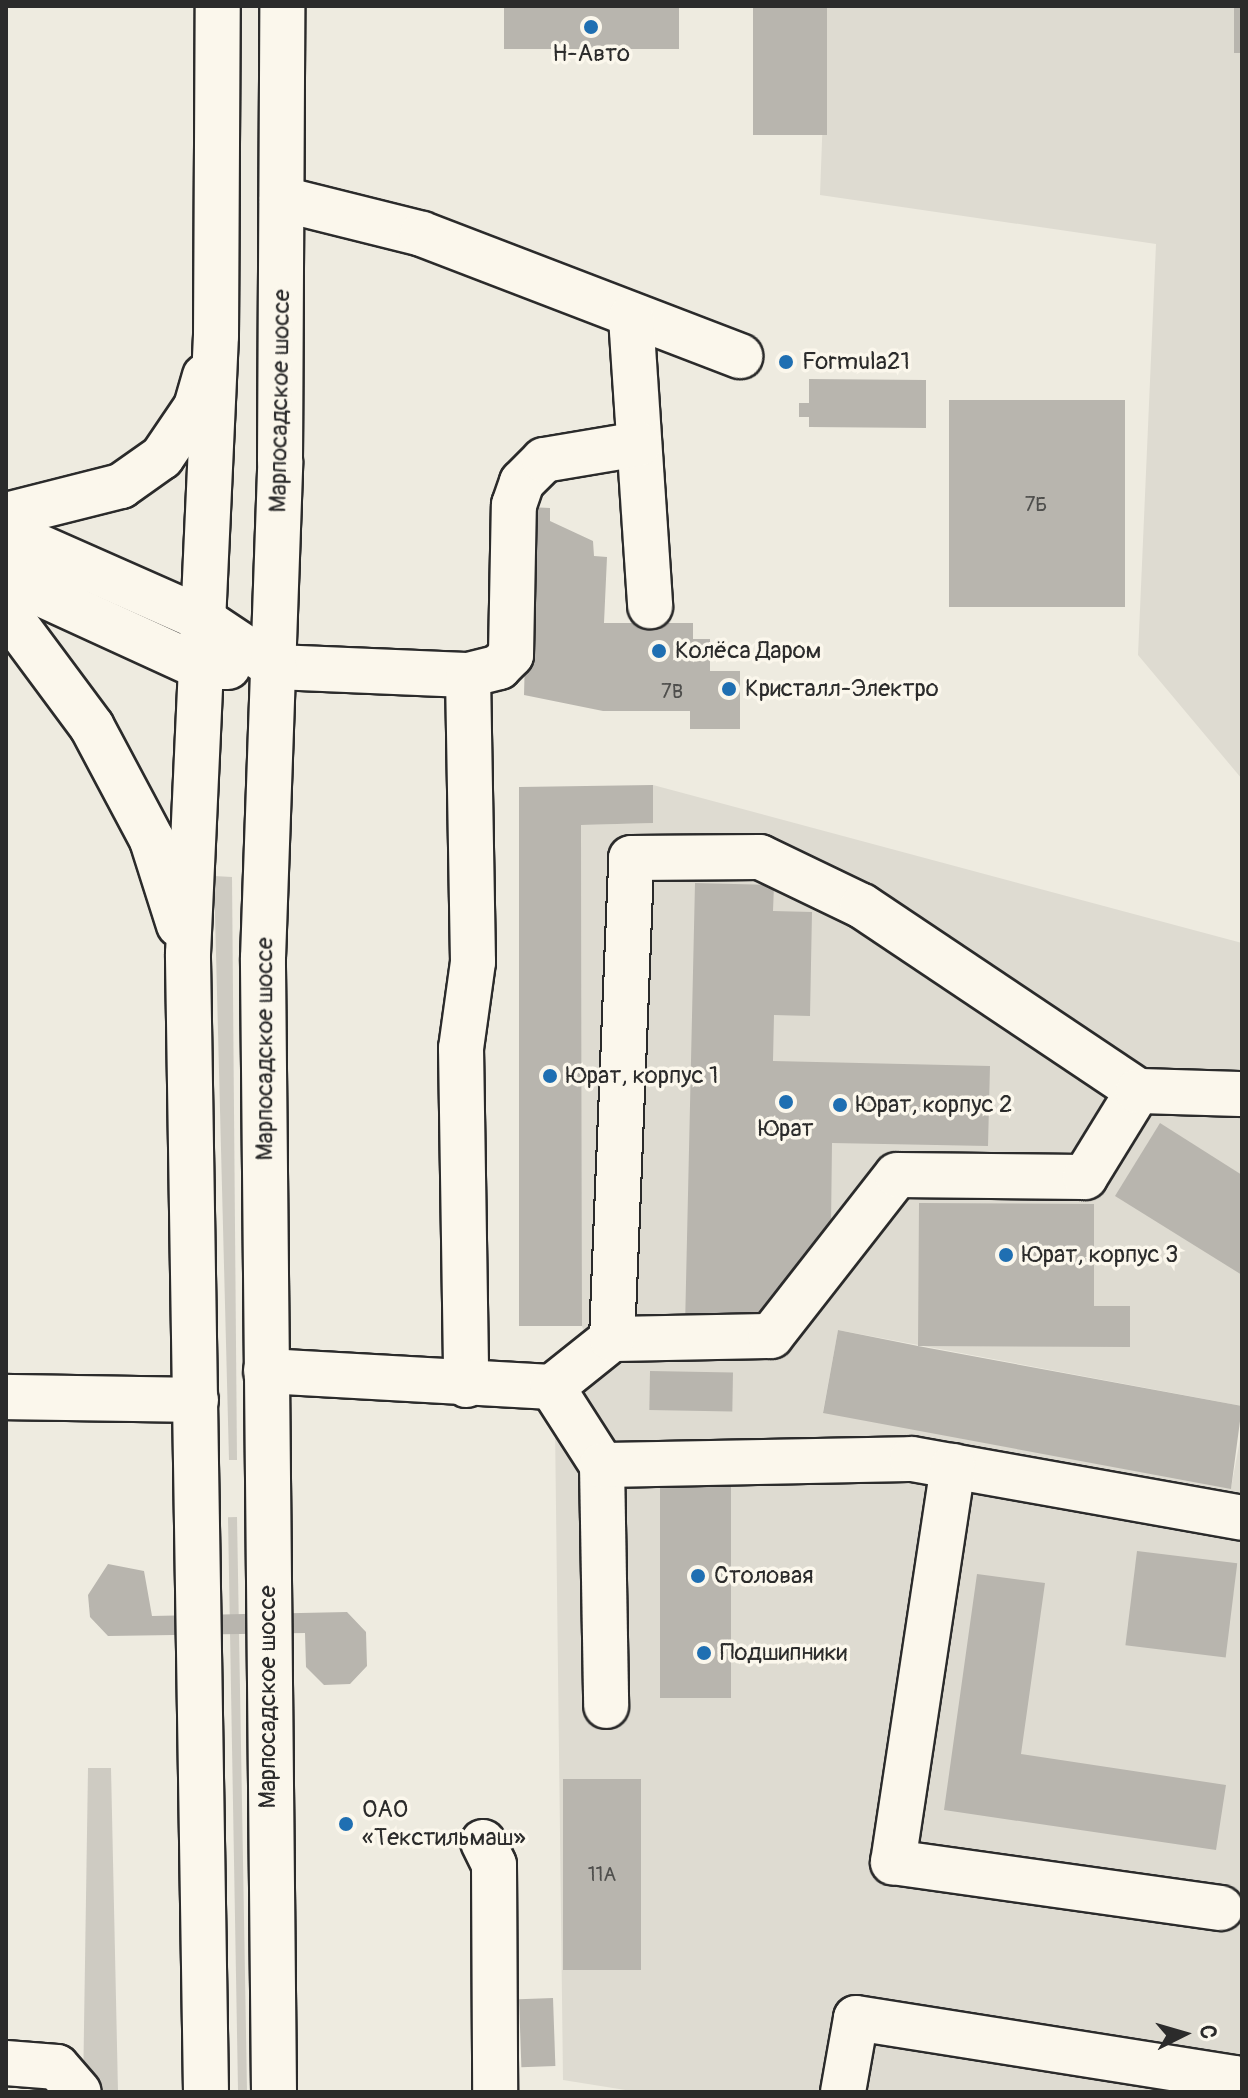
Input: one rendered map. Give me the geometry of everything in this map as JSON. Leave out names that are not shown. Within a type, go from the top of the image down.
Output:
[{"type":"main road","points":[[206,2092],[188,954],[216,336],[218,6]]},
{"type":"main road","name":"Марпосадское шоссе","points":[[274,2092],[263,958],[274,667],[282,6]]},
{"type":"main road","points":[[282,199],[422,234],[631,317],[740,356]]},
{"type":"main road","points":[[631,317],[650,606]]},
{"type":"main road","points":[[6,515],[121,486],[162,457],[196,407],[216,336]]},
{"type":"main road","points":[[7,608],[200,667],[468,675],[499,667],[511,655],[514,505],[522,482],[544,460],[639,444]]},
{"type":"main road","points":[[6,532],[202,619],[274,667]]},
{"type":"main road","points":[[7,608],[92,727],[152,840],[188,954]]},
{"type":"main road","points":[[466,1385],[461,1048],[473,962],[468,675]]},
{"type":"main road","points":[[612,1339],[631,858],[760,857],[862,906],[1138,1091],[1242,1094]]},
{"type":"main road","points":[[266,1371],[466,1385],[552,1387],[612,1339],[771,1336],[897,1175],[1085,1177],[1138,1091]]},
{"type":"main road","points":[[552,1387],[602,1465],[606,1706]]},
{"type":"main road","points":[[6,1397],[196,1400]]},
{"type":"main road","points":[[602,1465],[912,1459],[1242,1518]]},
{"type":"main road","points":[[953,1466],[893,1862],[1221,1908]]},
{"type":"main road","points":[[483,1842],[494,1865],[495,2092]]},
{"type":"main road","points":[[843,2092],[856,2018],[1234,2078],[1231,2092]]},
{"type":"main road","points":[[6,2063],[57,2067],[79,2092]]},
{"type":"shaded area","points":[[827,6],[1242,6],[1242,779],[1138,655],[1156,244],[820,195]]},
{"type":"shaded area","points":[[653,785],[1242,943],[1242,1406],[838,1330],[823,1412],[1231,1488],[1242,1429],[1242,2092],[638,2092],[563,2080],[555,1426],[597,1370],[582,1326],[581,825],[652,823]]},
{"type":"shaded area","points":[[214,876],[232,877],[237,1460],[229,1460]]},
{"type":"shaded area","points":[[228,1517],[237,1517],[247,2092],[238,2092]]},
{"type":"shaded area","points":[[88,1768],[111,1768],[118,2092],[83,2092]]},
{"type":"building","name":"Н-Авто","points":[[504,6],[679,6],[679,49],[504,49]]},
{"type":"building","points":[[753,6],[827,6],[827,135],[753,135]]},
{"type":"building","points":[[1234,6],[1242,6],[1242,53],[1234,53]]},
{"type":"building","points":[[809,379],[926,380],[926,428],[809,427],[809,417],[799,417],[799,403],[809,403]]},
{"type":"building","points":[[949,400],[1125,400],[1125,607],[949,607]]},
{"type":"building","points":[[529,507],[550,508],[550,521],[593,541],[594,556],[607,557],[604,623],[693,623],[693,639],[710,639],[710,671],[740,671],[740,729],[690,729],[690,711],[603,711],[524,695]]},
{"type":"building","name":"Юрат, корпус 1","points":[[653,785],[653,823],[581,825],[582,1326],[519,1326],[519,787]]},
{"type":"building","name":"Юрат, корпус 2","points":[[695,883],[774,885],[773,911],[812,912],[810,1016],[774,1015],[773,1061],[990,1066],[988,1146],[832,1143],[831,1226],[760,1328],[685,1327]]},
{"type":"building","points":[[1160,1123],[1242,1175],[1242,1275],[1115,1196]]},
{"type":"building","name":"Юрат, корпус 3","points":[[919,1203],[1094,1204],[1094,1306],[1130,1306],[1130,1347],[918,1346]]},
{"type":"building","points":[[838,1330],[1242,1406],[1231,1489],[823,1413]]},
{"type":"building","points":[[650,1371],[733,1372],[732,1411],[649,1410]]},
{"type":"building","points":[[660,1470],[731,1470],[731,1698],[660,1698]]},
{"type":"building","points":[[1137,1551],[1237,1563],[1226,1658],[1125,1645]]},
{"type":"building","points":[[108,1564],[144,1571],[152,1616],[347,1612],[366,1632],[367,1666],[350,1684],[324,1685],[306,1667],[305,1633],[108,1636],[90,1617],[88,1595]]},
{"type":"building","points":[[977,1574],[1045,1583],[1021,1754],[1226,1785],[1216,1850],[944,1810]]},
{"type":"building","points":[[563,1779],[641,1779],[641,1970],[563,1970]]},
{"type":"building","points":[[553,1998],[555,2066],[521,2067],[519,1999]]},
{"type":"place","name":"Н-Авто","points":[[591,27]]},
{"type":"place","name":"Formula21","points":[[786,362]]},
{"type":"place","name":"Колёса Даром","points":[[659,651]]},
{"type":"place","name":"Кристалл-Электро","points":[[729,689]]},
{"type":"place","name":"Юрат, корпус 1","points":[[550,1076]]},
{"type":"place","name":"Юрат","points":[[786,1102]]},
{"type":"place","name":"Юрат, корпус 2","points":[[840,1105]]},
{"type":"place","name":"Юрат, корпус 3","points":[[1006,1255]]},
{"type":"place","name":"Столовая","points":[[698,1576]]},
{"type":"place","name":"Подшипники","points":[[704,1653]]},
{"type":"place","name":"ОАО «Текстильмаш»","points":[[346,1824]]}]
